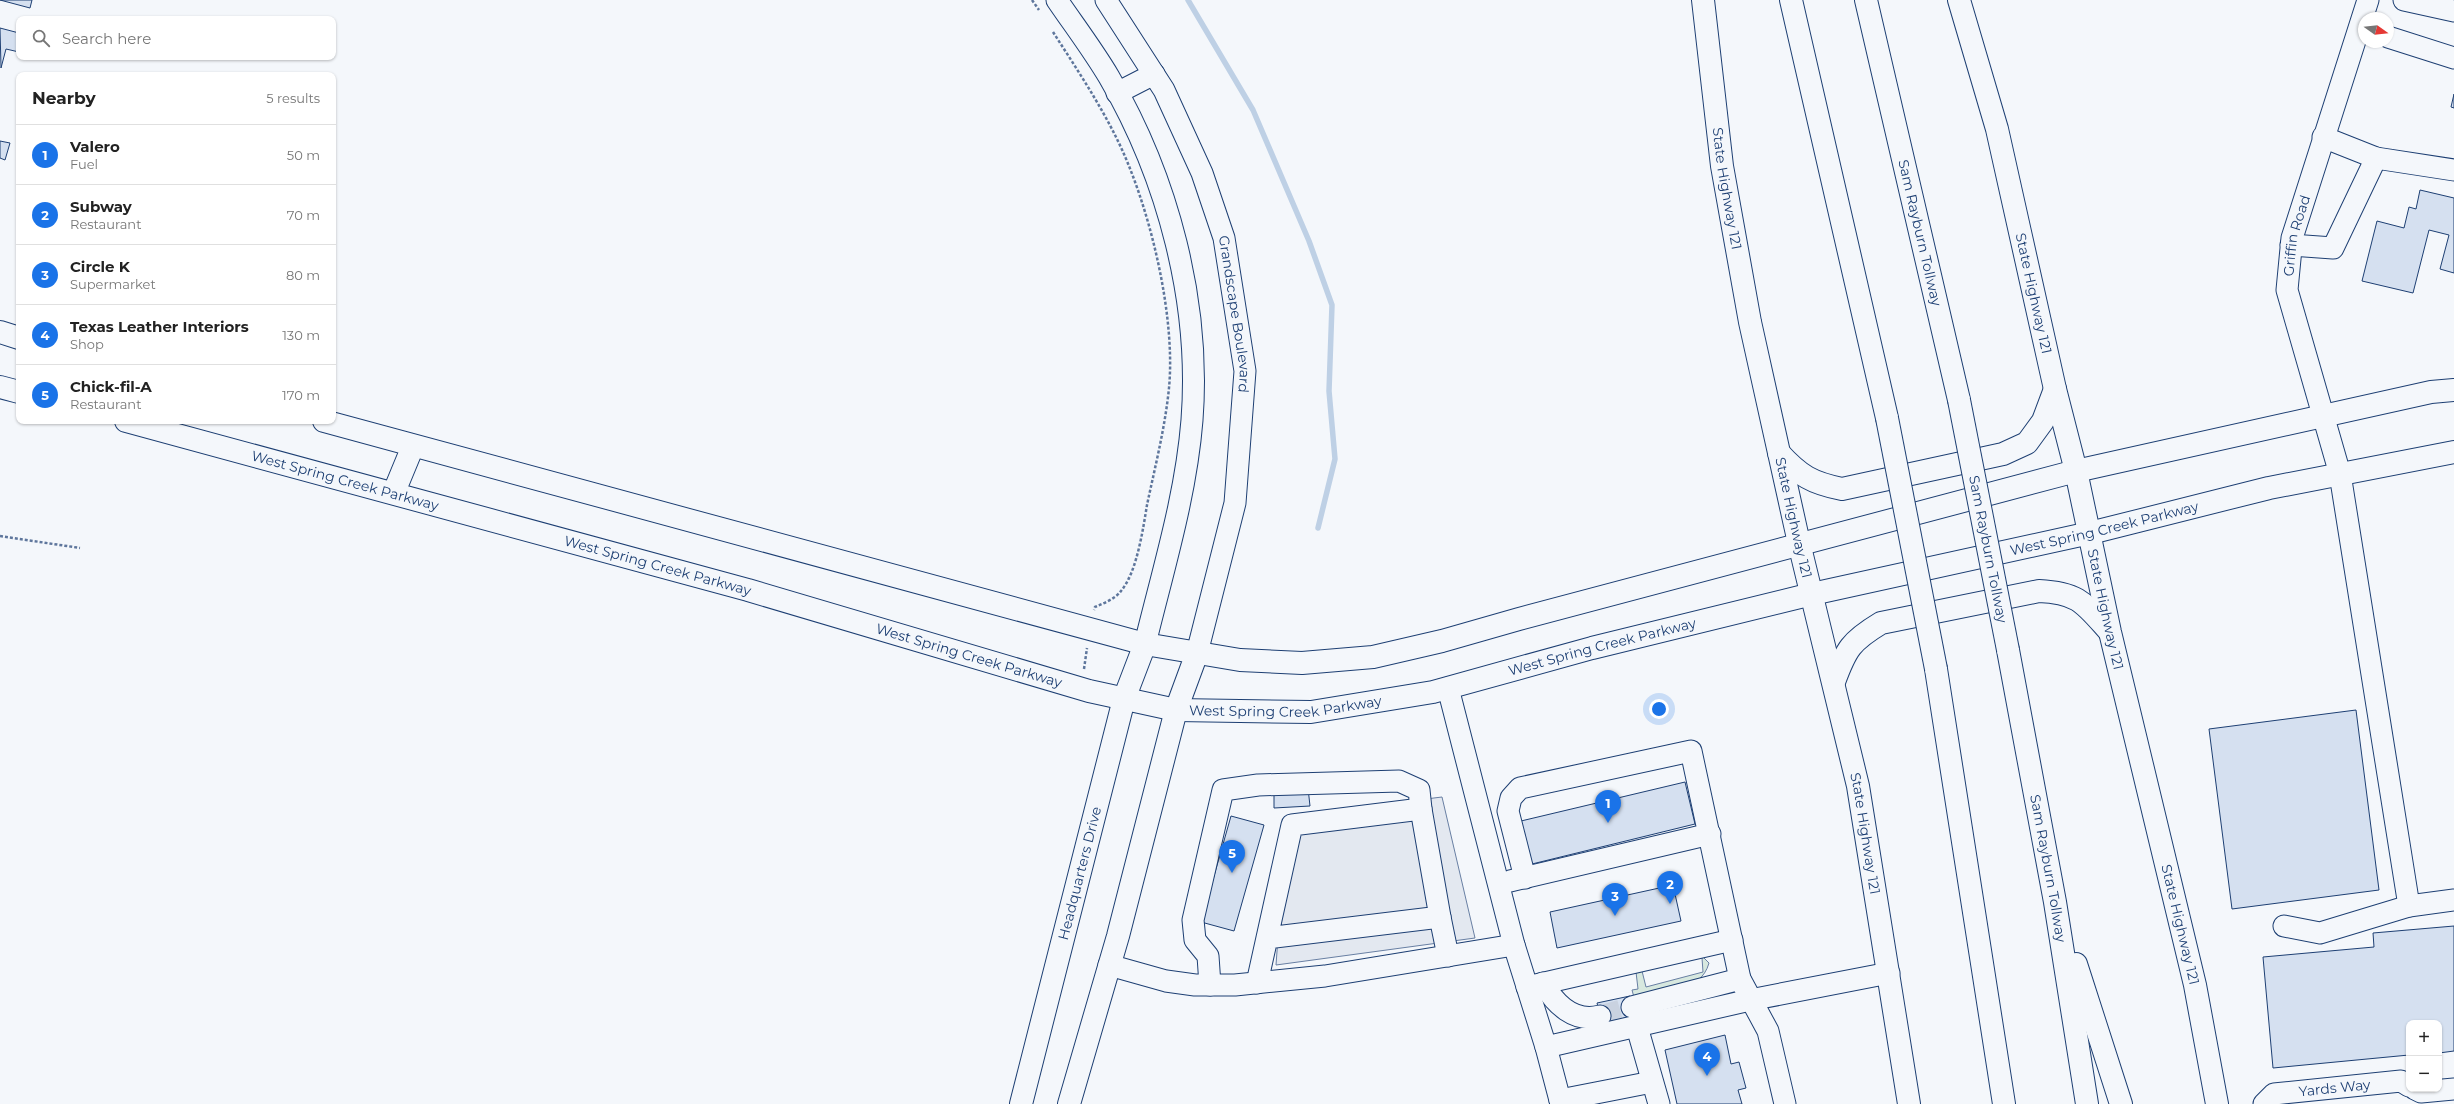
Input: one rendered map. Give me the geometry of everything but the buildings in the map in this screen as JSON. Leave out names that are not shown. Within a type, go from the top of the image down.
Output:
[{"type":"main road","name":"State Highway 121","points":[[1703,0],[1722,166],[1750,322],[1799,543],[1834,682],[1858,786],[1909,1104]]},
{"type":"main road","points":[[1791,0],[1887,418],[1936,669],[1996,1044],[2004,1104]]},
{"type":"main road","name":"Sam Rayburn Tollway","points":[[1866,0],[1959,400],[2055,902],[2087,1104]]},
{"type":"main road","name":"State Highway 121","points":[[1959,0],[1997,129],[2055,389],[2090,533],[2110,632],[2195,985],[2217,1104]]},
{"type":"main road","points":[[0,332],[16,337]]},
{"type":"main road","points":[[0,387],[16,391]]},
{"type":"main road","points":[[1779,453],[1792,467],[1816,483],[1842,489],[2003,454],[2027,443],[2043,421],[2055,389]]},
{"type":"main road","points":[[335,424],[1145,644],[1240,660],[1302,663],[1373,657],[1442,641],[1799,543],[2076,471],[2431,392],[2454,390]]},
{"type":"main road","name":"West Spring Creek Parkway","points":[[137,424],[394,492],[748,590],[1081,689],[1176,710],[1311,712],[1448,688],[1592,648],[1812,594],[2090,533],[2268,488],[2454,452]]},
{"type":"main road","points":[[394,492],[413,446]]},
{"type":"main road","points":[[1834,682],[1844,655],[1858,637],[1881,623],[2039,591],[2063,592],[2084,603],[2110,632]]},
{"type":"main road","name":"Headquarters Drive","points":[[1021,1104],[1124,699],[1145,644]]},
{"type":"main road","points":[[1069,1104],[1109,965],[1176,710],[1197,653]]},
{"type":"main road","points":[[2055,902],[2121,1104]]},
{"type":"main road","points":[[1993,1104],[1996,1044]]},
{"type":"street","points":[[1058,0],[1109,77],[1147,154],[1170,218],[1186,284],[1192,352],[1192,420],[1183,487],[1145,644]]},
{"type":"street","name":"Grandscape Boulevard","points":[[1106,0],[1164,90],[1202,173],[1224,238],[1245,372],[1235,503],[1197,653]]},
{"type":"street","name":"Griffin Road","points":[[2365,12],[2368,0]]},
{"type":"street","points":[[2404,0],[2454,11]]},
{"type":"street","name":"Griffin Road","points":[[2358,38],[2323,137],[2291,245],[2287,290],[2340,474],[2409,906]]},
{"type":"street","points":[[2394,39],[2454,58]]},
{"type":"street","points":[[1117,93],[1154,74]]},
{"type":"street","points":[[2323,137],[2376,158],[2454,170]]},
{"type":"street","points":[[2291,245],[2333,248],[2376,158]]},
{"type":"street","points":[[1448,688],[1514,945],[1535,985],[1546,1047],[1561,1102],[1652,1082]]},
{"type":"street","points":[[1524,878],[1508,811],[1511,798],[1520,788],[1691,751],[1740,979],[1768,1031],[1785,1104]]},
{"type":"street","points":[[1210,985],[1208,956],[1195,940],[1193,920],[1223,790],[1258,785],[1399,781],[1419,790],[1448,956]]},
{"type":"street","points":[[1257,983],[1292,825],[1422,809]]},
{"type":"street","points":[[1498,883],[1710,834]]},
{"type":"street","points":[[2284,926],[2320,932],[2409,906],[2454,900]]},
{"type":"street","points":[[1267,938],[1440,917]]},
{"type":"street","points":[[1535,985],[1732,940]]},
{"type":"street","points":[[1109,965],[1166,981],[1210,985],[1257,983],[1325,976],[1514,945]]},
{"type":"street","points":[[1546,1047],[1750,1000],[1889,973]]},
{"type":"street","points":[[1632,1007],[1740,979]]},
{"type":"street","points":[[1535,985],[1573,1015],[1582,1018],[1600,1016]]},
{"type":"street","points":[[1637,1027],[1659,1104]]},
{"type":"street","name":"Yards Way","points":[[2264,1104],[2274,1094],[2401,1081],[2413,1093],[2454,1089]]},
{"type":"path","points":[[1032,0],[1041,13]]},
{"type":"path","points":[[1050,26],[1080,73],[1116,138],[1135,185],[1152,237],[1164,290],[1170,342],[1169,388],[1160,445],[1143,528],[1130,578],[1121,592],[1107,602],[1095,607],[1090,629],[1081,689]]},
{"type":"path","points":[[0,536],[80,548]]},
{"type":"shaded area","points":[[1442,797],[1475,938],[1276,965],[1287,816]]},
{"type":"shaded area","points":[[1703,957],[1709,963],[1705,973],[1698,981],[1678,991],[1635,1001],[1632,990],[1638,989],[1636,972],[1642,971],[1646,987],[1703,972]]},
{"type":"waterway","points":[[1188,0],[1253,110],[1309,241],[1332,305],[1329,391],[1335,459],[1318,528]]},
{"type":"tunnel","points":[[1600,1016],[1632,1007]]},
{"type":"place","name":"Valero","points":[[1608,823]]},
{"type":"place","name":"Chick-fil-A","points":[[1232,873]]},
{"type":"place","name":"Subway","points":[[1670,904]]},
{"type":"place","name":"Circle K","points":[[1615,916]]},
{"type":"place","name":"Texas Leather Interiors","points":[[1707,1076]]}]
